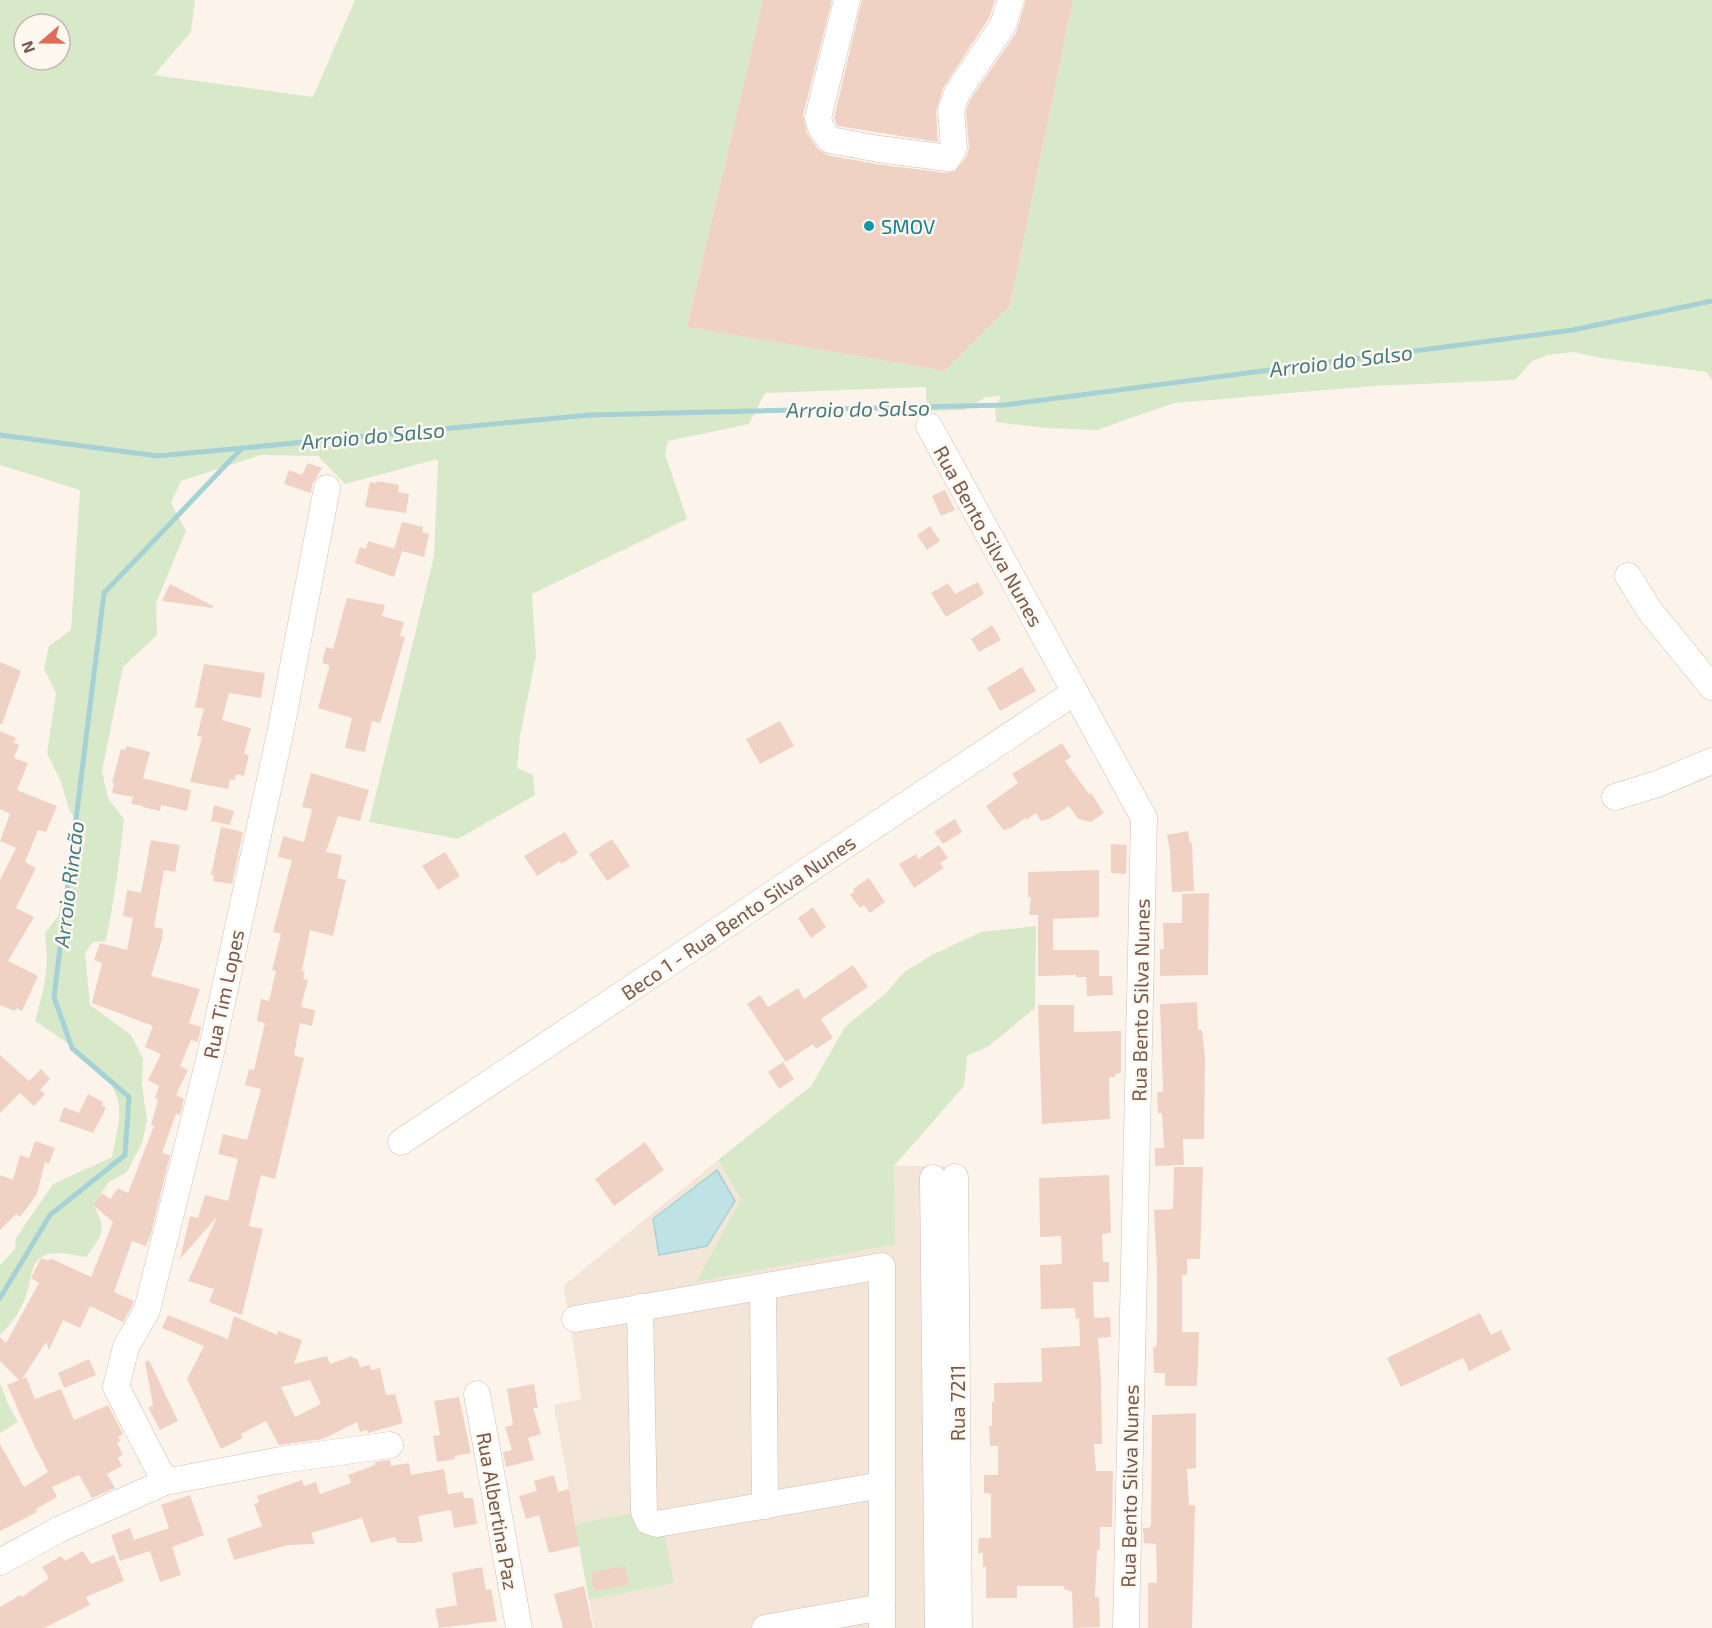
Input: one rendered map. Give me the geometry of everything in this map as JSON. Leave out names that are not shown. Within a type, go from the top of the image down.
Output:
[{"type":"street","points":[[847,0],[818,118],[821,128],[830,140],[879,150],[948,158],[954,148],[951,110],[957,93],[1003,25],[1011,0]]},
{"type":"street","name":"Rua Bento Silva Nunes","points":[[929,426],[1144,818],[1126,1628]]},
{"type":"street","name":"Rua Tim Lopes","points":[[165,1482],[116,1387],[126,1347],[147,1310],[212,1047],[280,729],[327,488]]},
{"type":"street","points":[[1628,576],[1650,611],[1712,687]]},
{"type":"street","name":"Beco 1 - Rua Bento Silva Nunes","points":[[400,1142],[1075,692]]},
{"type":"street","points":[[1615,797],[1657,784],[1712,761]]},
{"type":"street","name":"Rua 7211","points":[[938,1628],[944,1178],[959,1628]]},
{"type":"street","points":[[575,1318],[882,1266],[882,1617],[765,1628]]},
{"type":"street","points":[[763,1287],[765,1506]]},
{"type":"street","points":[[640,1307],[644,1512],[648,1521],[657,1524],[882,1485]]},
{"type":"street","name":"Rua Albertina Paz","points":[[477,1394],[519,1628]]},
{"type":"street","points":[[0,1562],[60,1529],[165,1482],[281,1460],[390,1445]]},
{"type":"shaded area","points":[[718,1160],[741,1199],[697,1282],[894,1166],[945,1166],[948,1628],[594,1628],[554,1405],[581,1399],[563,1286]]},
{"type":"green space","points":[[0,0],[195,0],[191,32],[154,75],[313,97],[355,0],[763,0],[687,327],[945,371],[1010,306],[1073,0],[1712,0],[1712,380],[1707,372],[1601,358],[1574,352],[1548,355],[1532,361],[1515,380],[1374,386],[1174,403],[1097,430],[1045,428],[996,422],[995,409],[1001,396],[986,397],[965,410],[930,411],[926,400],[926,387],[765,393],[749,424],[668,441],[665,454],[687,519],[532,594],[536,656],[520,736],[517,768],[533,775],[535,795],[458,839],[369,822],[434,556],[438,459],[345,484],[318,456],[261,455],[181,481],[171,503],[186,531],[156,603],[157,635],[123,667],[102,771],[108,798],[124,819],[119,865],[106,941],[93,942],[85,953],[90,1005],[131,1035],[143,1058],[142,1084],[147,1121],[142,1143],[127,1172],[109,1182],[93,1205],[102,1226],[96,1243],[86,1257],[58,1253],[48,1254],[41,1258],[33,1270],[20,1310],[0,1335],[0,1265],[15,1249],[16,1238],[53,1184],[112,1157],[118,1124],[119,1106],[108,1080],[86,1057],[35,1021],[45,978],[47,958],[45,933],[58,916],[71,859],[85,840],[83,830],[69,810],[61,782],[47,753],[56,693],[44,669],[49,646],[71,630],[80,490],[0,465]]},
{"type":"green space","points":[[1036,926],[1035,1008],[989,1046],[967,1056],[964,1086],[894,1166],[895,1244],[696,1282],[741,1199],[718,1160],[811,1086],[845,1027],[886,993],[904,972],[932,955],[981,932]]},
{"type":"green space","points":[[0,1383],[18,1422],[0,1433]]},
{"type":"green space","points":[[634,1513],[664,1533],[674,1583],[589,1600],[575,1524]]},
{"type":"water","points":[[717,1170],[735,1201],[707,1246],[659,1255],[653,1219]]},
{"type":"building","name":"SMOV","points":[[763,0],[832,0],[803,115],[807,133],[818,149],[827,155],[946,173],[955,171],[967,156],[969,147],[966,112],[970,100],[1016,33],[1026,0],[1073,0],[1010,306],[945,371],[687,327]]},
{"type":"building","points":[[862,0],[995,0],[989,18],[943,88],[936,111],[938,142],[838,126],[835,121]]},
{"type":"building","points":[[308,463],[322,468],[312,485],[311,493],[284,484],[289,470],[302,475]]},
{"type":"building","points":[[377,481],[399,485],[398,492],[409,494],[406,513],[365,507],[370,482],[376,483]]},
{"type":"building","points":[[945,490],[955,510],[941,516],[932,496]]},
{"type":"building","points":[[402,522],[423,527],[422,532],[429,534],[424,557],[394,549]]},
{"type":"building","points":[[930,526],[940,541],[927,550],[917,535]]},
{"type":"building","points":[[368,541],[402,551],[394,577],[355,563],[360,547],[366,549]]},
{"type":"building","points":[[978,582],[984,594],[946,617],[931,593],[948,583],[955,594]]},
{"type":"building","points":[[170,584],[213,606],[213,608],[162,601]]},
{"type":"building","points":[[347,598],[385,605],[382,616],[404,622],[400,636],[405,637],[386,704],[380,723],[372,721],[365,752],[345,748],[352,718],[318,708],[329,668],[329,665],[322,663],[326,647],[333,649]]},
{"type":"building","points":[[992,625],[1001,640],[979,652],[971,639]]},
{"type":"building","points":[[0,662],[21,671],[2,724],[0,724]]},
{"type":"building","points":[[204,664],[265,673],[261,698],[229,693],[222,720],[251,728],[244,754],[249,755],[244,776],[236,774],[235,780],[230,779],[228,789],[190,782],[202,737],[197,736],[204,709],[195,707]]},
{"type":"building","points":[[1022,667],[1036,691],[1000,711],[987,688]]},
{"type":"building","points":[[780,721],[794,746],[760,764],[746,739]]},
{"type":"building","points":[[0,731],[16,738],[14,743],[19,745],[14,758],[28,763],[17,790],[57,806],[46,832],[38,830],[25,862],[36,868],[16,908],[34,917],[8,961],[38,976],[22,1011],[16,1008],[15,1011],[0,1005],[0,880],[16,848],[0,841],[10,814],[0,809]]},
{"type":"building","points":[[1062,743],[1071,757],[1065,761],[1104,813],[1091,822],[1078,819],[1069,806],[1049,819],[1041,821],[1036,813],[1011,828],[1003,830],[986,806],[1018,783],[1012,774]]},
{"type":"building","points":[[127,746],[150,752],[143,778],[191,790],[187,811],[161,805],[160,811],[142,807],[131,804],[133,797],[112,793],[114,783],[112,783],[121,749],[125,750]]},
{"type":"building","points":[[311,773],[369,790],[360,821],[338,816],[326,852],[342,855],[337,878],[346,880],[333,936],[310,930],[302,971],[305,972],[303,979],[308,980],[301,1007],[315,1010],[312,1026],[300,1023],[294,1055],[304,1058],[275,1179],[261,1175],[249,1226],[263,1229],[242,1315],[209,1302],[214,1289],[188,1281],[217,1217],[180,1259],[190,1216],[198,1218],[205,1195],[228,1201],[238,1159],[218,1154],[223,1134],[247,1140],[261,1089],[245,1085],[249,1069],[254,1070],[265,1023],[257,1021],[261,999],[269,1001],[276,971],[272,970],[281,934],[273,932],[292,860],[278,857],[283,836],[304,842],[312,809],[302,807]]},
{"type":"building","points":[[214,805],[234,811],[230,825],[211,821]]},
{"type":"building","points":[[955,819],[962,832],[943,844],[934,832]]},
{"type":"building","points":[[221,827],[243,832],[232,884],[213,881],[214,875],[211,875]]},
{"type":"building","points":[[1188,831],[1190,843],[1192,843],[1194,891],[1172,892],[1167,835]]},
{"type":"building","points":[[565,832],[578,853],[561,864],[560,861],[537,876],[524,856]]},
{"type":"building","points":[[612,839],[630,866],[607,881],[589,854]]},
{"type":"building","points":[[151,840],[180,845],[175,872],[164,870],[154,927],[163,929],[162,940],[151,976],[200,989],[189,1023],[201,1027],[198,1042],[191,1040],[180,1066],[188,1070],[176,1095],[184,1099],[180,1115],[176,1114],[162,1153],[170,1155],[151,1233],[146,1246],[132,1241],[114,1292],[134,1301],[133,1304],[123,1322],[90,1306],[80,1328],[63,1320],[49,1350],[46,1342],[22,1379],[26,1377],[35,1399],[61,1389],[74,1420],[108,1405],[123,1434],[118,1437],[121,1441],[117,1443],[123,1454],[118,1458],[122,1466],[107,1474],[115,1488],[92,1498],[79,1475],[52,1487],[57,1497],[36,1509],[37,1512],[0,1531],[0,1444],[24,1487],[48,1472],[7,1385],[19,1380],[0,1361],[0,1337],[6,1343],[39,1283],[31,1278],[41,1258],[49,1261],[50,1258],[91,1277],[113,1222],[93,1205],[102,1193],[110,1199],[118,1188],[128,1193],[154,1126],[151,1125],[158,1100],[155,1098],[159,1086],[148,1080],[161,1054],[145,1047],[153,1026],[92,1003],[102,963],[94,960],[100,943],[127,950],[133,918],[123,916],[127,890],[141,893]]},
{"type":"building","points":[[1111,844],[1127,845],[1126,874],[1111,873]]},
{"type":"building","points":[[939,845],[948,858],[940,863],[944,868],[914,888],[899,864],[916,854],[918,859]]},
{"type":"building","points":[[445,852],[460,876],[438,890],[422,866]]},
{"type":"building","points":[[1099,870],[1099,917],[1053,919],[1053,950],[1099,950],[1099,976],[1112,976],[1113,995],[1087,996],[1086,977],[1038,976],[1038,915],[1029,915],[1031,897],[1028,897],[1028,872]]},
{"type":"building","points":[[869,878],[885,902],[870,913],[864,905],[860,908],[850,895],[855,891],[853,889]]},
{"type":"building","points":[[1209,893],[1208,975],[1160,976],[1160,949],[1164,949],[1163,923],[1182,923],[1182,894]]},
{"type":"building","points":[[813,907],[826,927],[811,938],[798,918]]},
{"type":"building","points":[[853,965],[868,987],[821,1019],[833,1038],[816,1049],[813,1044],[786,1062],[747,1004],[760,995],[768,1007],[798,988],[804,999]]},
{"type":"building","points":[[1197,1002],[1198,1030],[1202,1030],[1205,1057],[1204,1139],[1183,1139],[1184,1165],[1155,1166],[1155,1148],[1164,1148],[1162,1113],[1158,1113],[1157,1092],[1163,1092],[1160,1004]]},
{"type":"building","points":[[1038,1005],[1074,1005],[1074,1032],[1121,1031],[1121,1073],[1115,1074],[1115,1077],[1109,1077],[1110,1119],[1042,1124]]},
{"type":"building","points":[[0,1055],[29,1081],[41,1069],[50,1079],[40,1090],[45,1094],[34,1106],[20,1093],[0,1113]]},
{"type":"building","points":[[783,1062],[794,1079],[779,1089],[768,1072]]},
{"type":"building","points":[[88,1094],[103,1102],[102,1105],[106,1108],[93,1133],[59,1121],[64,1107],[79,1113]]},
{"type":"building","points":[[35,1141],[55,1148],[49,1164],[45,1162],[37,1194],[20,1217],[16,1214],[0,1230],[0,1175],[13,1180],[20,1155],[29,1158]]},
{"type":"building","points":[[645,1142],[664,1170],[614,1206],[595,1179]]},
{"type":"building","points":[[1174,1167],[1203,1167],[1200,1259],[1187,1259],[1187,1275],[1182,1275],[1182,1332],[1199,1332],[1197,1386],[1165,1386],[1165,1373],[1154,1373],[1153,1347],[1156,1347],[1157,1341],[1157,1270],[1154,1210],[1173,1209]]},
{"type":"building","points":[[1109,1175],[1111,1233],[1102,1234],[1103,1262],[1109,1262],[1109,1282],[1093,1282],[1094,1318],[1110,1317],[1111,1337],[1098,1338],[1102,1444],[1094,1444],[1096,1471],[1113,1471],[1112,1527],[1100,1527],[1100,1550],[1097,1550],[1095,1597],[1099,1597],[1100,1627],[1073,1628],[1072,1592],[1064,1589],[1064,1586],[1017,1586],[1017,1598],[986,1598],[986,1567],[983,1567],[983,1553],[978,1553],[979,1538],[991,1538],[991,1494],[984,1493],[984,1475],[998,1475],[998,1446],[990,1446],[989,1426],[992,1426],[994,1383],[1042,1382],[1041,1348],[1080,1346],[1079,1318],[1076,1319],[1075,1308],[1041,1309],[1040,1265],[1062,1264],[1061,1236],[1040,1237],[1039,1178]]},
{"type":"building","points":[[1480,1313],[1491,1335],[1501,1330],[1511,1350],[1469,1371],[1463,1358],[1401,1387],[1387,1358]]},
{"type":"building","points":[[168,1315],[228,1339],[234,1316],[277,1335],[278,1331],[302,1340],[294,1364],[327,1356],[330,1364],[352,1356],[354,1359],[357,1358],[360,1367],[370,1365],[371,1370],[380,1368],[386,1395],[395,1394],[403,1423],[368,1433],[367,1430],[360,1432],[357,1422],[323,1439],[279,1445],[266,1421],[241,1434],[243,1438],[221,1449],[187,1379],[204,1346],[162,1328]],"holes":[[[310,1380],[321,1404],[295,1417],[281,1387]]]},
{"type":"building","points":[[89,1359],[96,1375],[64,1388],[58,1373]]},
{"type":"building","points":[[149,1360],[178,1421],[160,1430],[149,1409],[153,1405],[145,1362]]},
{"type":"building","points":[[534,1384],[538,1408],[533,1408],[541,1434],[528,1438],[534,1460],[506,1467],[503,1452],[512,1450],[505,1427],[513,1425],[507,1389]]},
{"type":"building","points":[[459,1397],[471,1453],[437,1462],[433,1436],[440,1435],[434,1401]]},
{"type":"building","points":[[1196,1413],[1196,1468],[1187,1469],[1189,1505],[1195,1505],[1192,1628],[1148,1628],[1148,1583],[1157,1583],[1156,1544],[1144,1543],[1143,1528],[1149,1528],[1151,1525],[1152,1415]]},
{"type":"building","points":[[390,1460],[391,1466],[409,1463],[411,1475],[444,1469],[448,1494],[463,1492],[464,1498],[473,1498],[477,1524],[454,1528],[451,1510],[418,1516],[423,1541],[397,1543],[395,1537],[371,1543],[362,1518],[311,1533],[315,1544],[288,1545],[234,1560],[227,1539],[262,1526],[254,1504],[259,1502],[257,1496],[302,1480],[304,1486],[316,1482],[320,1494],[351,1483],[348,1475],[375,1465],[375,1462]]},
{"type":"building","points":[[554,1475],[558,1492],[569,1489],[579,1546],[549,1553],[539,1515],[526,1519],[519,1496],[537,1491],[534,1481]]},
{"type":"building","points":[[190,1495],[204,1535],[172,1547],[181,1575],[160,1582],[150,1551],[120,1561],[111,1535],[130,1528],[134,1540],[169,1528],[161,1505]]},
{"type":"building","points":[[83,1551],[91,1564],[114,1555],[124,1581],[86,1597],[90,1605],[44,1628],[0,1628],[0,1607],[20,1595],[22,1597],[49,1578],[42,1567],[61,1556],[65,1561]]},
{"type":"building","points":[[625,1566],[629,1585],[594,1591],[591,1572]]},
{"type":"building","points":[[482,1567],[486,1590],[491,1589],[497,1621],[439,1628],[435,1609],[457,1605],[452,1573]]},
{"type":"building","points":[[584,1586],[593,1628],[563,1628],[554,1594]]},
{"type":"waterway","name":"Arroio do Salso","points":[[0,435],[158,456],[589,415],[1004,405],[1573,330],[1712,301]]},
{"type":"waterway","name":"Arroio Rincão","points":[[0,1298],[50,1215],[125,1155],[129,1097],[72,1048],[54,997],[104,593],[242,448]]},
{"type":"place","name":"SMOV","points":[[869,226]]}]
